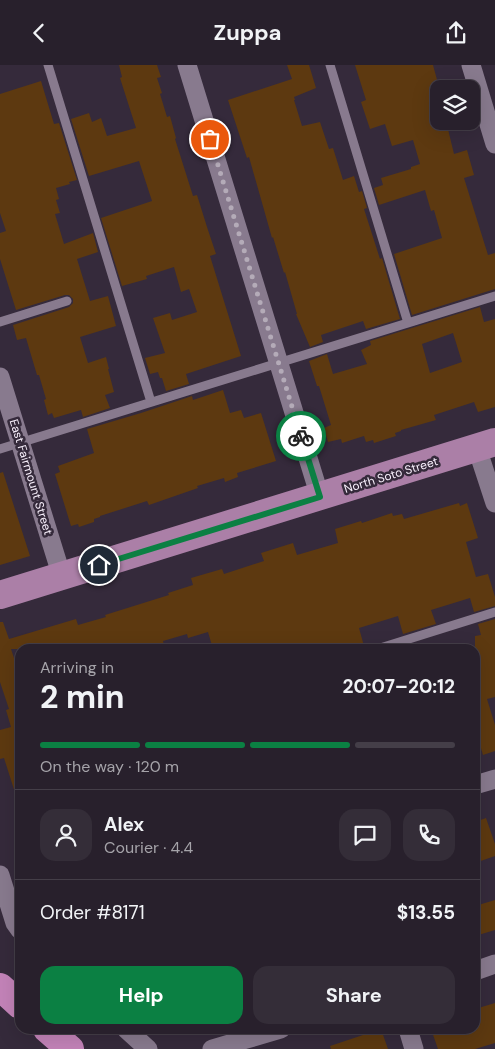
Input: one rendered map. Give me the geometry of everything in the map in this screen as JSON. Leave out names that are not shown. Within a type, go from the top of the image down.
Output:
[{"type":"highway","points":[[0,987],[15,1000]]},
{"type":"highway","points":[[53,1034],[70,1049]]},
{"type":"main road","name":"North Soto Street","points":[[0,595],[486,445]]},
{"type":"street","points":[[187,65],[320,497]]},
{"type":"street","points":[[471,65],[495,143]]},
{"type":"street","name":"East Fairmount Street","points":[[0,377],[62,577]]},
{"type":"street","points":[[486,445],[495,503]]},
{"type":"street","points":[[480,784],[495,779]]},
{"type":"street","points":[[0,875],[15,917]]},
{"type":"street","points":[[480,969],[495,964]]},
{"type":"street","points":[[132,1034],[148,1049]]},
{"type":"street","points":[[212,1049],[264,1034]]},
{"type":"street","points":[[410,1034],[414,1049]]},
{"type":"lane","points":[[48,65],[151,403]]},
{"type":"lane","points":[[330,65],[408,323]]},
{"type":"lane","points":[[0,449],[495,296]]},
{"type":"lane","points":[[0,322],[68,301]]},
{"type":"lane","points":[[393,644],[495,611]]},
{"type":"building","points":[[119,65],[157,65],[161,77],[157,78],[162,93],[160,94],[167,117],[170,116],[175,139],[193,196],[197,195],[216,254],[210,256],[241,356],[186,374],[189,384],[166,391],[158,372],[150,374],[145,358],[165,353],[153,318],[170,313],[172,320],[197,312],[189,289],[181,292],[174,267],[146,276],[147,279],[122,286],[101,218],[152,201],[139,161],[89,176],[71,119],[89,113],[92,122],[101,118],[107,136],[136,128],[120,78],[122,77]]},
{"type":"building","points":[[287,65],[309,65],[316,88],[294,97],[302,126],[320,122],[329,149],[333,148],[343,180],[354,176],[359,192],[362,191],[367,208],[364,209],[380,259],[382,258],[400,319],[366,329],[363,321],[321,335],[323,342],[310,347],[296,314],[285,272],[272,238],[249,157],[247,158],[228,100],[292,79]]},
{"type":"building","points":[[355,65],[433,65],[437,80],[430,80],[430,130],[448,130],[454,154],[467,150],[474,175],[464,178],[488,255],[495,253],[495,289],[412,315],[394,254],[442,238],[434,210],[431,211],[425,190],[379,205],[374,188],[383,185],[381,178],[411,169],[411,167],[420,164],[413,140],[392,146],[385,124],[370,129],[361,102],[366,100]]},
{"type":"building","points":[[41,81],[54,124],[59,123],[77,180],[56,188],[59,199],[56,200],[60,213],[55,214],[64,244],[93,233],[98,252],[77,259],[90,301],[108,296],[116,326],[80,337],[88,363],[106,357],[114,392],[105,395],[110,408],[83,417],[81,410],[54,418],[52,413],[48,415],[44,400],[46,399],[26,338],[17,340],[13,325],[69,307],[73,303],[73,299],[69,295],[65,295],[16,310],[0,259],[0,233],[6,231],[0,213],[0,94]]},
{"type":"building","points":[[480,307],[484,322],[495,319],[495,407],[478,412],[474,402],[434,415],[436,420],[401,430],[395,433],[396,436],[374,443],[373,440],[366,442],[364,436],[342,443],[341,439],[328,442],[324,428],[331,425],[309,361],[327,354],[333,374],[367,364],[361,350],[371,345],[370,341]],"holes":[[[453,333],[462,362],[430,373],[422,344]]]},
{"type":"building","points":[[223,390],[230,413],[241,410],[244,418],[261,413],[276,461],[237,473],[238,477],[225,482],[224,478],[197,486],[198,488],[149,505],[147,501],[100,516],[94,519],[94,522],[79,527],[78,524],[71,526],[55,474],[60,472],[58,466],[94,453],[87,429],[192,396],[193,400]]},
{"type":"building","points":[[3,472],[30,556],[0,565],[0,473]]},
{"type":"building","points":[[459,503],[460,506],[467,503],[478,538],[466,542],[476,577],[488,574],[495,597],[495,606],[474,612],[470,598],[431,610],[436,624],[403,634],[398,616],[359,628],[363,644],[212,644],[208,632],[188,638],[187,634],[163,641],[164,644],[15,644],[15,649],[11,649],[15,661],[15,793],[4,758],[0,759],[0,730],[11,727],[6,710],[9,709],[0,682],[0,622],[3,622],[9,639],[76,619],[78,625],[169,595],[168,593],[193,585],[191,578],[222,569],[224,574],[264,561],[261,553],[293,543],[297,555],[338,543],[335,529],[361,521],[362,523],[392,513],[393,516],[402,514],[404,519]]},
{"type":"building","points":[[495,619],[495,697],[487,699],[495,725],[495,751],[483,755],[480,745],[480,644],[475,644],[475,636],[481,635],[478,624]]},
{"type":"building","points":[[486,818],[495,844],[495,856],[480,861],[480,820]]},
{"type":"building","points":[[495,900],[495,930],[480,934],[480,904]]},
{"type":"building","points":[[495,1003],[495,1043],[475,1049],[438,1049],[433,1034],[480,1034],[480,1008]]},
{"type":"building","points":[[366,1034],[383,1034],[388,1049],[331,1049],[330,1046]]},
{"type":"way so far","points":[[210,139],[301,436]]},
{"type":"route","points":[[99,565],[320,497],[301,436]]}]
